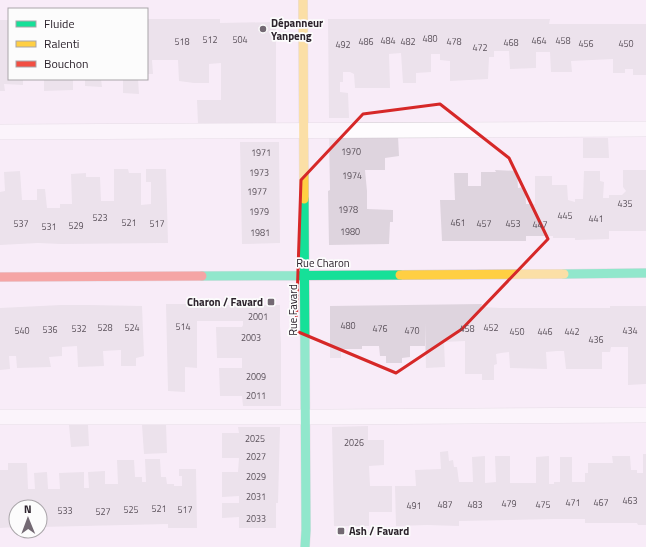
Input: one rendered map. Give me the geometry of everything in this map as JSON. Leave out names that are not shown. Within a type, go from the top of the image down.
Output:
[{"type":"street","name":"Rue Favard","points":[[303,0],[306,417],[305,547]]},
{"type":"street","name":"Rue Charon","points":[[0,277],[646,273]]},
{"type":"lane","points":[[0,132],[646,128]]},
{"type":"lane","points":[[0,417],[646,415]]},
{"type":"highlighted area","points":[[440,104],[509,158],[548,239],[462,329],[396,373],[296,331],[301,180],[363,114]]},
{"type":"building","points":[[148,19],[220,19],[220,23],[276,22],[276,123],[198,124],[197,100],[221,100],[221,63],[209,64],[209,83],[179,81],[178,60],[152,60],[153,74],[148,74]]},
{"type":"building","points":[[328,19],[550,19],[549,24],[646,24],[646,75],[633,75],[633,69],[625,69],[625,73],[613,73],[613,59],[571,61],[572,72],[551,72],[550,52],[536,52],[536,68],[510,69],[509,51],[494,51],[494,57],[489,57],[488,79],[450,81],[450,61],[440,60],[440,54],[431,54],[431,72],[416,73],[416,83],[403,83],[401,53],[389,54],[390,88],[355,88],[354,74],[350,72],[343,72],[343,82],[340,82],[340,92],[348,93],[349,118],[329,118]]},
{"type":"building","points":[[0,20],[8,20],[8,80],[23,80],[23,85],[4,84],[5,91],[0,91]]},
{"type":"building","points":[[44,80],[73,80],[73,90],[44,91]]},
{"type":"building","points":[[85,80],[101,80],[102,87],[85,86]]},
{"type":"building","points":[[123,80],[138,80],[139,94],[123,93]]},
{"type":"building","points":[[329,136],[398,136],[399,156],[385,158],[385,170],[365,170],[367,209],[393,210],[393,222],[390,222],[389,244],[329,245]]},
{"type":"building","points":[[583,138],[608,138],[609,158],[583,158]]},
{"type":"building","points":[[240,142],[279,142],[280,243],[242,244]]},
{"type":"building","points":[[114,169],[128,169],[129,173],[141,173],[141,205],[151,204],[151,182],[146,182],[146,169],[166,169],[168,243],[38,243],[0,245],[0,192],[5,191],[4,172],[20,171],[22,200],[37,200],[37,189],[45,189],[47,208],[60,208],[60,204],[72,204],[71,174],[86,173],[86,177],[100,177],[101,201],[114,201]]},
{"type":"building","points":[[495,170],[517,171],[518,188],[525,187],[526,204],[535,204],[535,176],[552,176],[552,185],[567,185],[568,200],[575,202],[575,199],[583,199],[584,171],[600,171],[600,181],[604,182],[603,198],[609,198],[609,195],[622,195],[626,191],[623,187],[623,170],[646,170],[646,231],[609,231],[609,239],[575,240],[575,238],[553,238],[553,236],[526,236],[526,241],[442,241],[440,200],[455,200],[454,173],[468,173],[468,186],[481,186],[481,172],[496,172]]},
{"type":"building","points":[[166,304],[196,304],[196,307],[227,305],[280,305],[281,406],[243,406],[242,396],[220,396],[219,368],[242,368],[242,358],[217,358],[216,327],[242,327],[243,321],[197,321],[197,368],[185,367],[185,392],[168,391]]},
{"type":"building","points":[[482,304],[481,307],[501,308],[610,308],[610,306],[646,306],[646,384],[628,385],[628,347],[611,347],[610,352],[602,352],[602,369],[566,369],[564,351],[546,352],[547,369],[510,368],[509,352],[496,354],[497,364],[494,365],[494,380],[482,380],[482,374],[465,374],[465,341],[444,342],[445,367],[426,368],[425,323],[425,346],[410,346],[410,357],[402,358],[402,363],[386,363],[386,356],[380,356],[379,346],[362,346],[362,349],[341,349],[341,358],[330,358],[330,306]]},
{"type":"building","points":[[61,305],[142,306],[144,356],[136,358],[136,366],[121,366],[121,350],[103,351],[104,366],[78,367],[77,346],[62,347],[62,356],[49,357],[51,367],[17,368],[16,356],[9,356],[10,369],[0,370],[0,308]]},
{"type":"building","points":[[166,424],[167,453],[144,454],[142,425]]},
{"type":"building","points":[[69,425],[88,425],[89,446],[71,447]]},
{"type":"building","points":[[368,426],[368,440],[384,440],[384,465],[369,466],[370,486],[392,486],[392,512],[369,512],[369,526],[334,526],[332,427]]},
{"type":"building","points":[[238,427],[280,427],[276,528],[239,528],[239,517],[222,518],[222,503],[239,503],[239,496],[222,497],[222,472],[238,472],[239,458],[222,458],[222,433],[239,433]]},
{"type":"building","points":[[448,451],[449,461],[453,460],[454,467],[457,467],[459,482],[473,482],[472,457],[485,456],[485,483],[496,482],[495,456],[510,456],[510,483],[536,483],[536,457],[549,456],[549,484],[560,482],[560,457],[572,457],[572,482],[585,482],[585,473],[588,473],[588,463],[613,463],[612,456],[630,456],[631,470],[637,470],[637,473],[643,473],[643,454],[646,454],[646,525],[638,525],[637,523],[585,523],[585,519],[554,519],[459,521],[459,526],[396,526],[395,486],[416,486],[415,470],[441,469],[440,452]]},
{"type":"building","points":[[145,459],[160,459],[161,477],[166,477],[167,484],[174,484],[174,486],[182,486],[182,476],[179,476],[179,469],[196,469],[197,528],[168,528],[168,524],[48,527],[48,499],[8,499],[8,528],[0,528],[0,470],[8,470],[8,463],[27,463],[28,489],[35,489],[34,473],[47,472],[48,489],[60,489],[59,473],[84,472],[84,488],[89,488],[88,472],[105,471],[105,484],[118,484],[117,460],[134,460],[135,477],[142,477],[142,482],[146,482]]},
{"type":"traffic: fast","points":[[304,199],[305,547]]},
{"type":"traffic: fast","points":[[564,274],[646,273]]},
{"type":"traffic: fast","points":[[202,276],[400,275]]},
{"type":"traffic: slow","points":[[303,0],[304,199]]},
{"type":"traffic: slow","points":[[400,275],[564,274]]},
{"type":"traffic: jam","points":[[0,277],[202,276]]},
{"type":"place","name":"Dépanneur Yanpeng","points":[[263,29]]},
{"type":"place","name":"Charon / Favard","points":[[271,302]]},
{"type":"place","name":"Ash / Favard","points":[[341,531]]}]
